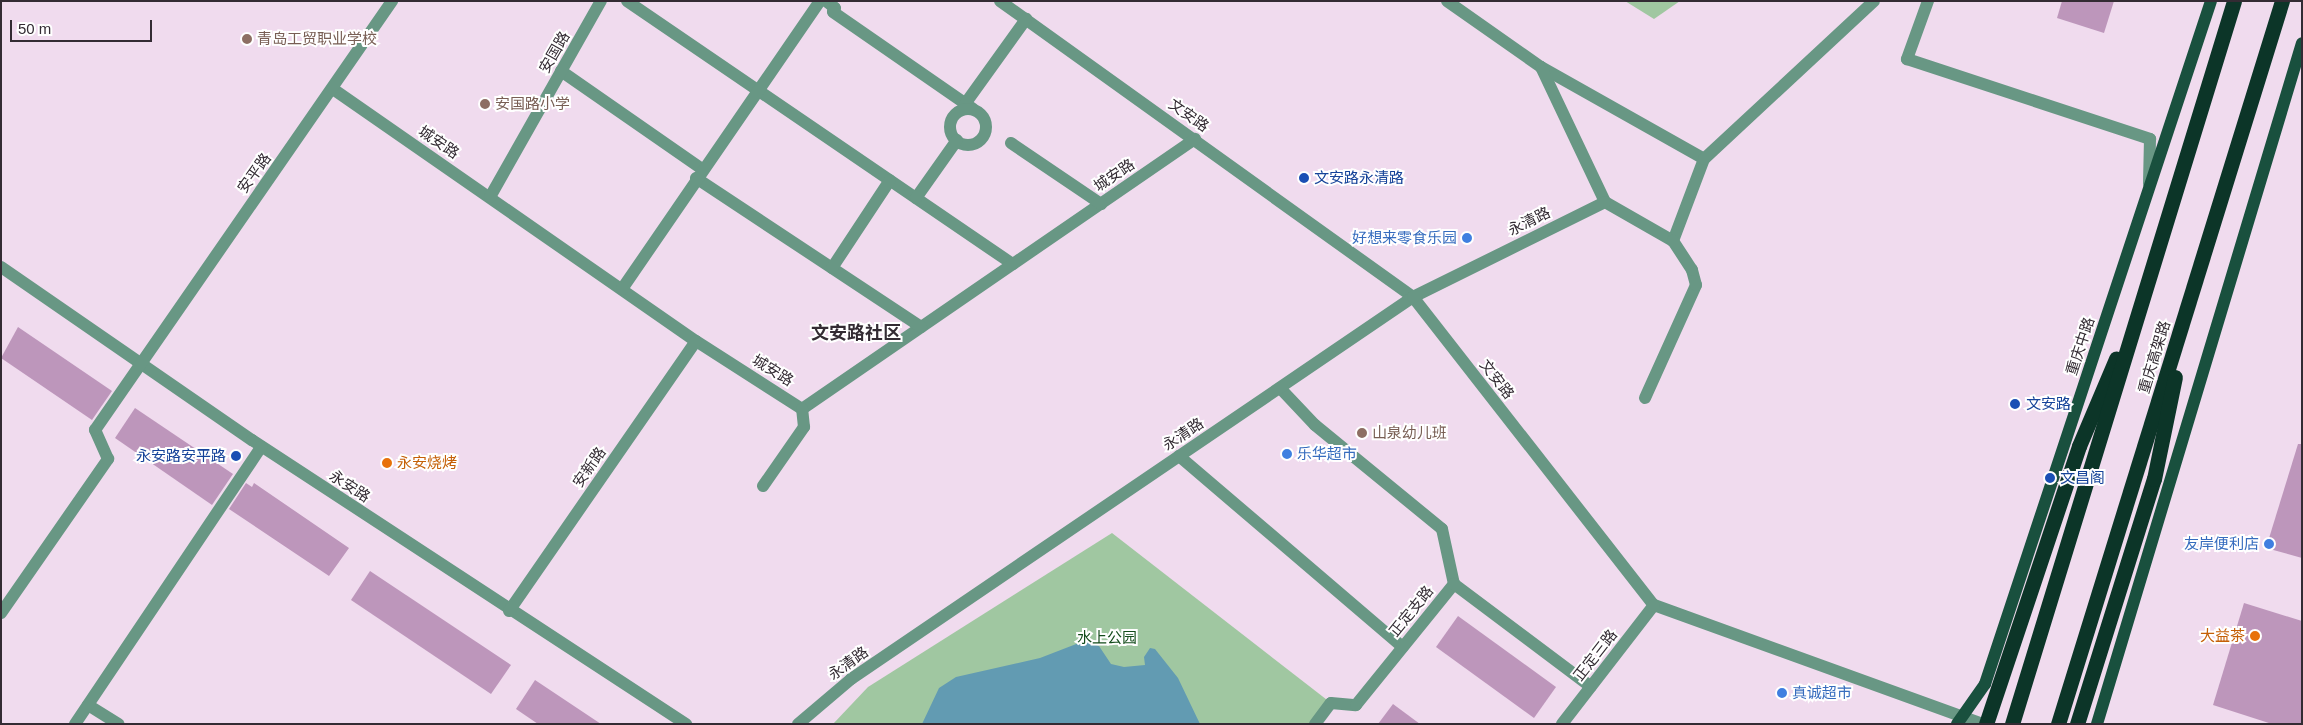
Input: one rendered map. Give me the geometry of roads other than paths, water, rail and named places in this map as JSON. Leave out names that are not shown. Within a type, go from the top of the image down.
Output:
[{"type":"highway","name":"重庆高架路","points":[[2012,724],[2234,1]]},
{"type":"highway","name":"重庆高架路","points":[[2058,724],[2282,1]]},
{"type":"highway","points":[[1985,724],[2079,446],[2151,274]]},
{"type":"highway","points":[[2077,724],[2154,479],[2192,294]]},
{"type":"main road","name":"重庆中路","points":[[1959,720],[1985,684],[2211,1]]},
{"type":"main road","points":[[2097,724],[2301,51]]},
{"type":"street","name":"安平路","points":[[1,613],[108,460],[95,430],[139,362],[333,90],[392,1]]},
{"type":"street","name":"安国路","points":[[490,197],[601,1]]},
{"type":"street","points":[[627,1],[1013,264]]},
{"type":"street","points":[[622,289],[699,174],[820,1]]},
{"type":"street","name":"文安路","points":[[1000,1],[1413,297],[1654,605]]},
{"type":"street","points":[[1447,1],[1541,67],[1704,159]]},
{"type":"street","points":[[1674,241],[1704,159],[1874,1]]},
{"type":"street","points":[[1928,1],[1907,59],[2150,139],[2149,189]]},
{"type":"street","points":[[834,4],[833,12],[969,106],[985,121],[986,132],[973,144],[957,140],[951,130],[953,118],[961,110],[969,106],[1026,20]]},
{"type":"street","points":[[1541,67],[1605,202],[1674,241],[1692,270],[1696,285],[1645,398]]},
{"type":"street","points":[[562,71],[699,174],[832,268],[921,327]]},
{"type":"street","name":"城安路","points":[[333,90],[696,341],[802,408],[1195,139]]},
{"type":"street","points":[[916,198],[957,140]]},
{"type":"street","points":[[1011,143],[1101,204]]},
{"type":"street","points":[[832,268],[890,180]]},
{"type":"street","name":"永清路","points":[[798,724],[851,679],[1413,297],[1605,202]]},
{"type":"street","name":"永安路","points":[[1,267],[261,447],[509,611],[686,724]]},
{"type":"street","name":"安新路","points":[[509,611],[696,341]]},
{"type":"street","points":[[1280,388],[1315,425],[1442,529],[1454,584]]},
{"type":"street","points":[[763,486],[804,426],[802,408]]},
{"type":"street","points":[[75,724],[261,447]]},
{"type":"street","points":[[1179,456],[1403,647]]},
{"type":"street","name":"正定支路","points":[[1314,724],[1331,703],[1356,705],[1454,584],[1591,687]]},
{"type":"street","points":[[1654,605],[1959,720],[1985,724]]},
{"type":"street","name":"正定三路","points":[[1562,724],[1654,605]]},
{"type":"street","points":[[88,705],[118,724]]},
{"type":"water","points":[[1084,641],[1099,646],[1111,664],[1124,667],[1145,665],[1144,657],[1150,648],[1155,649],[1178,678],[1200,724],[922,724],[939,688],[956,677],[1040,658]]},
{"type":"place","name":"青岛工贸职业学校","points":[[247,39]]},
{"type":"place","name":"安国路小学","points":[[485,104]]},
{"type":"place","name":"文安路永清路","points":[[1304,178]]},
{"type":"place","name":"好想来零食乐园","points":[[1467,238]]},
{"type":"place","name":"文安路","points":[[2015,404]]},
{"type":"place","name":"山泉幼儿班","points":[[1362,433]]},
{"type":"place","name":"乐华超市","points":[[1287,454]]},
{"type":"place","name":"永安路安平路","points":[[236,456]]},
{"type":"place","name":"永安烧烤","points":[[387,463]]},
{"type":"place","name":"文昌阁","points":[[2050,478]]},
{"type":"place","name":"友岸便利店","points":[[2269,544]]},
{"type":"place","name":"大益茶","points":[[2255,636]]},
{"type":"place","name":"真诚超市","points":[[1782,693]]},
{"type":"district","name":"文安路社区","points":[[856,333]]},
{"type":"park label","name":"水上公园","points":[[1107,638]]}]
